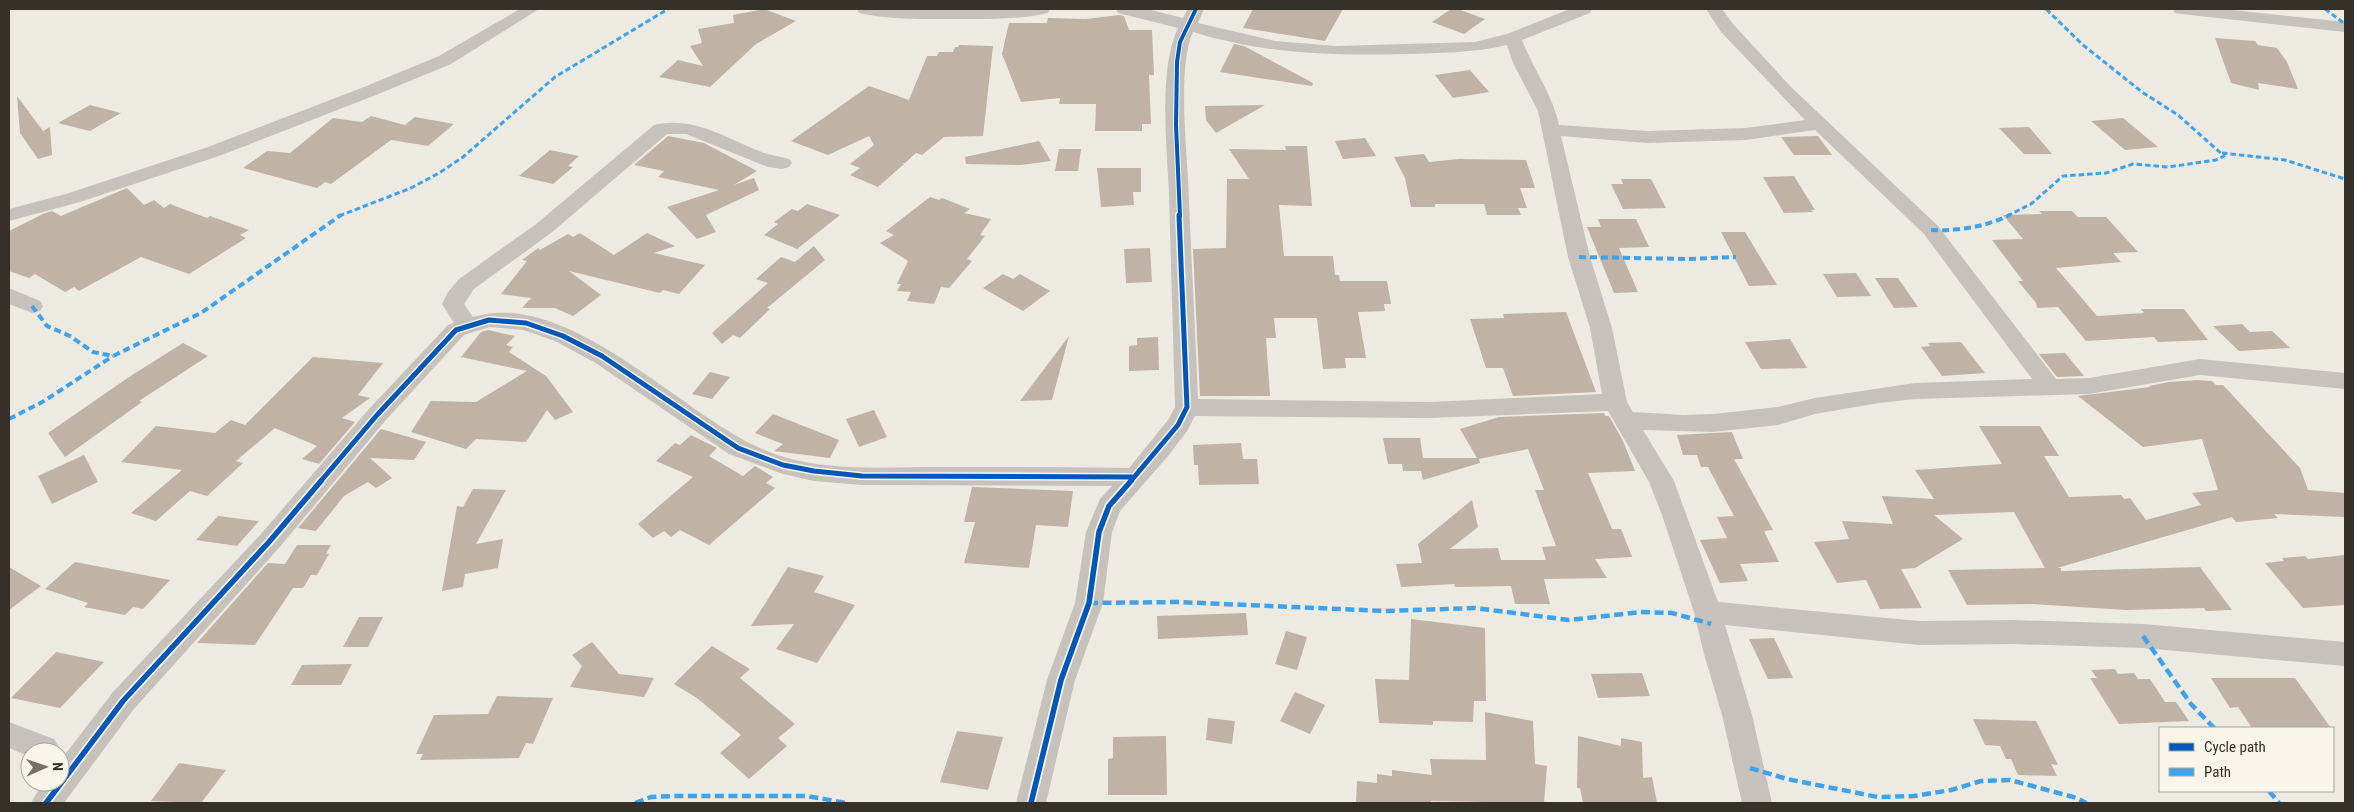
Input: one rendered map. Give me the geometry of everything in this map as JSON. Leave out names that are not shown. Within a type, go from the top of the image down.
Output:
[{"type":"street","points":[[9,215],[73,198],[215,151],[370,91],[445,60],[531,9]]},
{"type":"street","points":[[865,9],[898,14],[990,14],[1042,9]]},
{"type":"street","points":[[1124,9],[1158,16],[1192,17],[1275,46],[1336,51],[1475,47],[1513,38],[1584,9]]},
{"type":"street","points":[[1714,9],[1745,47],[1820,124],[1931,230],[2050,387]]},
{"type":"street","points":[[2181,9],[2345,28]]},
{"type":"street","points":[[1031,803],[1061,680],[1089,603],[1099,532],[1109,506],[1159,450],[1178,425],[1187,407],[1176,125],[1177,62],[1180,42],[1192,17]]},
{"type":"street","points":[[1513,38],[1522,63],[1547,111],[1557,164],[1579,257],[1601,328],[1619,411],[1660,481],[1675,515],[1708,612],[1718,654],[1738,715],[1758,803]]},
{"type":"street","points":[[1552,130],[1648,138],[1746,134],[1820,124]]},
{"type":"street","points":[[466,324],[453,304],[455,295],[469,282],[543,230],[662,128],[674,126],[708,135],[761,161],[782,163]]},
{"type":"street","points":[[9,295],[32,306]]},
{"type":"street","points":[[70,763],[123,701],[269,542],[377,415],[456,330],[466,324],[499,319],[568,336],[607,358],[693,421],[731,444],[785,467],[822,473],[862,476],[1132,478]]},
{"type":"street","points":[[1187,407],[1619,411],[1683,424],[1778,416],[1815,406],[1888,394],[2118,382],[2200,366],[2250,373],[2345,381]]},
{"type":"street","points":[[1708,612],[1919,633],[2013,632],[2143,636],[2345,654]]},
{"type":"street","points":[[9,735],[27,742]]},
{"type":"street","points":[[46,803],[52,792]]},
{"type":"building","points":[[764,9],[796,21],[756,44],[710,87],[659,77],[678,60],[703,66],[690,46],[702,43],[698,29],[734,23],[733,15]]},
{"type":"building","points":[[1253,9],[1343,9],[1325,41],[1243,28]]},
{"type":"building","points":[[1451,9],[1458,9],[1485,19],[1464,34],[1432,22]]},
{"type":"building","points":[[1124,16],[1129,30],[1152,30],[1154,75],[1149,75],[1151,124],[1142,124],[1142,131],[1095,131],[1096,104],[1059,104],[1060,98],[1021,102],[1002,54],[1009,23],[1047,23],[1048,18],[1086,19]]},
{"type":"building","points":[[2215,38],[2255,41],[2258,45],[2277,48],[2287,62],[2298,89],[2258,83],[2259,90],[2231,83]]},
{"type":"building","points":[[1234,44],[1244,46],[1313,83],[1312,86],[1220,72]]},
{"type":"building","points":[[959,45],[993,46],[983,136],[944,137],[922,155],[916,153],[905,163],[902,163],[904,164],[878,187],[850,175],[860,168],[850,164],[874,145],[869,136],[828,155],[791,141],[869,86],[909,100],[927,56],[937,56],[939,52],[953,52],[955,47]]},
{"type":"building","points":[[1470,70],[1489,92],[1453,98],[1435,75]]},
{"type":"building","points":[[17,96],[43,131],[50,127],[52,155],[38,159],[20,133]]},
{"type":"building","points":[[90,105],[121,113],[90,131],[58,123]]},
{"type":"building","points":[[1265,105],[1216,133],[1206,120],[1205,106]]},
{"type":"building","points":[[371,116],[405,125],[415,117],[454,124],[428,146],[391,140],[331,184],[325,182],[317,188],[243,168],[267,151],[290,153],[333,118],[362,122]]},
{"type":"building","points":[[2123,118],[2158,147],[2125,150],[2091,121]]},
{"type":"building","points":[[2029,127],[2052,154],[2024,154],[1999,128]]},
{"type":"building","points":[[668,136],[704,143],[757,171],[734,185],[754,178],[759,190],[706,215],[716,232],[697,239],[667,207],[719,190],[658,177],[664,171],[634,165]]},
{"type":"building","points":[[1818,136],[1832,155],[1794,155],[1781,137]]},
{"type":"building","points":[[1365,138],[1376,156],[1343,159],[1335,141]]},
{"type":"building","points":[[1039,141],[1051,161],[1021,165],[966,164],[965,157]]},
{"type":"building","points":[[1285,146],[1307,146],[1312,206],[1279,205],[1284,256],[1333,256],[1335,275],[1339,275],[1340,281],[1387,281],[1391,304],[1384,304],[1385,311],[1358,312],[1366,358],[1345,358],[1346,368],[1323,369],[1317,318],[1274,318],[1276,338],[1266,338],[1270,396],[1200,396],[1193,249],[1226,248],[1227,179],[1249,179],[1229,149],[1286,150]]},
{"type":"building","points":[[1059,149],[1081,149],[1078,171],[1055,171]]},
{"type":"building","points":[[550,150],[579,156],[568,166],[573,167],[553,184],[519,176]]},
{"type":"building","points":[[1424,154],[1429,162],[1459,159],[1526,160],[1535,188],[1520,188],[1527,208],[1518,208],[1521,215],[1487,215],[1484,204],[1435,204],[1435,207],[1411,207],[1405,178],[1394,157]]},
{"type":"building","points":[[1097,168],[1141,168],[1141,192],[1133,192],[1134,205],[1101,207]]},
{"type":"building","points":[[1794,176],[1815,210],[1811,210],[1813,212],[1784,213],[1763,177]]},
{"type":"building","points":[[1621,179],[1651,179],[1666,208],[1623,209],[1611,184],[1623,184]]},
{"type":"building","points":[[127,188],[144,205],[154,200],[164,208],[170,204],[207,218],[210,216],[249,230],[240,235],[246,238],[189,274],[141,257],[79,291],[74,287],[65,292],[35,274],[29,278],[9,271],[9,231],[43,214],[52,211],[61,216]]},
{"type":"building","points":[[930,197],[939,200],[942,198],[970,209],[964,213],[991,219],[980,235],[985,236],[967,259],[972,261],[949,288],[941,287],[934,304],[907,301],[911,292],[897,291],[901,284],[897,284],[908,261],[880,243],[894,235],[886,231]]},
{"type":"building","points":[[807,204],[840,215],[797,249],[764,235],[778,224],[774,222],[792,209],[798,211]]},
{"type":"building","points":[[2039,211],[2072,211],[2078,217],[2106,217],[2138,252],[2113,253],[2121,262],[2056,268],[2097,316],[2144,313],[2141,309],[2184,309],[2208,340],[2158,342],[2154,337],[2086,341],[2058,307],[2037,308],[2036,303],[2018,281],[2023,281],[1992,240],[2023,239],[2003,215],[2042,214]]},
{"type":"building","points":[[1598,219],[1636,219],[1649,247],[1619,248],[1638,292],[1614,293],[1587,227],[1601,227]]},
{"type":"building","points":[[1721,232],[1745,232],[1777,285],[1749,286]]},
{"type":"building","points":[[580,233],[614,255],[647,233],[675,246],[654,253],[705,265],[679,294],[663,290],[660,293],[569,271],[601,295],[573,316],[555,308],[522,308],[531,298],[501,294],[527,261],[522,260],[538,248],[540,250],[568,234],[573,237]]},
{"type":"building","points":[[814,246],[825,260],[767,308],[770,309],[740,338],[733,335],[722,344],[712,333],[768,283],[756,279],[781,257],[795,262]]},
{"type":"building","points":[[1150,248],[1152,282],[1126,283],[1124,249]]},
{"type":"building","points":[[1856,273],[1871,296],[1837,297],[1823,274]]},
{"type":"building","points":[[1003,274],[1013,279],[1020,274],[1050,291],[1023,311],[983,288]]},
{"type":"building","points":[[1875,278],[1898,278],[1918,307],[1894,308]]},
{"type":"building","points":[[1566,312],[1596,392],[1513,396],[1503,368],[1486,368],[1470,319],[1504,318],[1503,314]]},
{"type":"building","points":[[2242,324],[2250,332],[2272,331],[2290,348],[2239,351],[2213,326]]},
{"type":"building","points":[[488,330],[515,336],[506,345],[513,347],[509,352],[546,376],[573,412],[555,420],[547,410],[526,442],[476,439],[466,449],[411,432],[431,401],[476,402],[527,371],[461,357],[481,332]]},
{"type":"building","points":[[1069,336],[1052,400],[1020,401]]},
{"type":"building","points":[[1158,337],[1159,370],[1129,371],[1129,346],[1137,345],[1137,338]]},
{"type":"building","points":[[1790,339],[1807,368],[1761,369],[1745,342]]},
{"type":"building","points":[[1961,342],[1985,373],[1942,376],[1921,347],[1930,346],[1928,343]]},
{"type":"building","points":[[183,343],[208,356],[139,401],[142,402],[65,457],[48,433],[129,377]]},
{"type":"building","points":[[2065,353],[2084,376],[2057,377],[2039,354]]},
{"type":"building","points":[[313,357],[383,363],[358,395],[370,398],[342,418],[355,422],[319,464],[302,459],[317,446],[275,428],[236,461],[243,463],[207,496],[190,491],[156,521],[131,513],[182,470],[121,462],[156,426],[215,433],[231,420],[245,425]]},
{"type":"building","points":[[710,372],[730,377],[712,399],[692,394]]},
{"type":"building","points":[[2212,381],[2216,385],[2223,385],[2300,468],[2308,490],[2345,493],[2345,517],[2274,514],[2278,518],[2236,522],[2232,517],[2057,568],[2061,568],[2061,571],[2200,567],[2232,610],[2206,611],[2204,608],[2126,610],[2031,604],[1967,605],[1948,570],[2045,568],[2014,512],[1934,515],[1963,539],[1915,568],[1901,569],[1922,608],[1880,609],[1866,580],[1837,583],[1814,542],[1849,539],[1842,521],[1893,524],[1882,496],[1934,499],[1915,470],[2002,464],[1979,426],[2040,426],[2059,456],[2044,456],[2069,497],[2121,495],[2124,499],[2130,498],[2146,520],[2201,505],[2192,493],[2218,490],[2202,439],[2143,447],[2078,396],[2150,387],[2169,382]]},
{"type":"building","points":[[874,410],[887,437],[859,447],[846,419]]},
{"type":"building","points":[[1604,413],[1605,416],[1609,416],[1623,441],[1635,471],[1588,473],[1612,529],[1621,529],[1632,557],[1595,559],[1607,578],[1544,579],[1550,604],[1515,604],[1511,586],[1455,587],[1454,584],[1401,587],[1396,564],[1422,563],[1418,544],[1472,500],[1478,527],[1450,549],[1498,548],[1501,560],[1546,560],[1542,547],[1556,546],[1535,490],[1544,490],[1528,449],[1479,459],[1480,463],[1423,480],[1421,471],[1403,471],[1402,464],[1388,464],[1383,438],[1420,438],[1423,458],[1477,458],[1460,429],[1499,417]]},
{"type":"building","points":[[773,414],[839,440],[830,458],[774,451],[783,444],[755,433]]},
{"type":"building","points":[[381,429],[426,442],[414,460],[370,458],[392,478],[376,488],[368,482],[344,496],[316,531],[298,528]]},
{"type":"building","points":[[1732,432],[1743,459],[1734,459],[1773,530],[1764,531],[1779,562],[1740,564],[1748,581],[1720,583],[1700,540],[1727,538],[1717,517],[1734,516],[1708,467],[1701,467],[1697,455],[1683,455],[1677,435]]},
{"type":"building","points":[[691,435],[717,448],[709,456],[743,476],[755,466],[773,477],[766,483],[775,488],[709,545],[680,530],[671,537],[664,531],[653,538],[638,524],[693,477],[656,461],[675,443],[680,445]]},
{"type":"building","points":[[1241,443],[1243,459],[1257,459],[1259,484],[1199,485],[1198,465],[1194,465],[1193,445]]},
{"type":"building","points":[[84,455],[98,482],[52,504],[38,476]]},
{"type":"building","points":[[972,487],[1073,491],[1068,527],[1036,525],[1029,568],[964,563],[975,522],[964,522]]},
{"type":"building","points":[[473,489],[506,490],[476,544],[503,539],[498,568],[465,574],[463,587],[442,591],[457,506],[463,507]]},
{"type":"building","points":[[218,516],[259,521],[237,546],[196,540]]},
{"type":"building","points":[[297,545],[331,545],[326,554],[329,554],[317,575],[311,575],[303,588],[293,588],[255,645],[197,643],[268,563],[285,564]]},
{"type":"building","points":[[2345,555],[2345,605],[2303,608],[2265,563],[2284,561],[2282,558],[2305,556],[2308,559]]},
{"type":"building","points":[[75,562],[170,580],[143,609],[133,607],[125,615],[84,607],[88,603],[45,589]]},
{"type":"building","points":[[9,567],[41,586],[9,610]]},
{"type":"building","points":[[788,567],[824,576],[814,592],[855,605],[817,663],[776,649],[794,624],[751,626]]},
{"type":"building","points":[[1246,613],[1248,635],[1158,639],[1157,616]]},
{"type":"building","points":[[359,617],[383,617],[368,647],[343,647]]},
{"type":"building","points":[[1411,619],[1485,628],[1486,701],[1474,701],[1473,722],[1433,721],[1433,725],[1379,723],[1375,679],[1409,680]]},
{"type":"building","points":[[1286,631],[1307,637],[1297,670],[1275,664]]},
{"type":"building","points":[[1774,638],[1793,678],[1768,679],[1749,639]]},
{"type":"building","points":[[592,642],[619,674],[654,678],[644,697],[570,687],[582,666],[572,655]]},
{"type":"building","points":[[712,646],[750,669],[740,678],[795,724],[778,738],[787,746],[749,779],[720,753],[741,735],[697,698],[674,684]]},
{"type":"building","points":[[56,652],[104,662],[60,708],[11,698]]},
{"type":"building","points":[[352,664],[341,685],[291,685],[302,665]]},
{"type":"building","points":[[2115,669],[2118,674],[2134,673],[2138,679],[2150,679],[2165,702],[2176,702],[2189,721],[2119,724],[2090,678],[2097,678],[2091,670]]},
{"type":"building","points":[[1642,673],[1650,696],[1598,698],[1591,674]]},
{"type":"building","points":[[2211,678],[2295,678],[2330,727],[2251,727],[2238,707],[2230,708]]},
{"type":"building","points":[[1295,692],[1325,705],[1310,734],[1280,721]]},
{"type":"building","points":[[497,696],[553,698],[533,744],[526,743],[519,758],[420,760],[423,754],[416,754],[434,715],[488,714]]},
{"type":"building","points":[[1485,712],[1533,721],[1535,764],[1547,766],[1544,803],[1431,801],[1431,803],[1356,803],[1357,781],[1377,783],[1377,774],[1392,776],[1392,770],[1432,775],[1430,759],[1486,760]]},
{"type":"building","points":[[1208,718],[1235,721],[1232,744],[1206,740]]},
{"type":"building","points":[[1973,719],[2036,721],[2058,765],[2051,764],[2057,776],[2018,775],[2011,759],[2006,759],[2000,746],[1985,745]]},
{"type":"building","points":[[957,731],[1003,737],[988,790],[940,782]]},
{"type":"building","points":[[1166,736],[1167,795],[1108,795],[1108,759],[1113,758],[1113,737]]},
{"type":"building","points":[[1578,736],[1621,746],[1621,738],[1642,742],[1643,778],[1652,777],[1657,803],[1583,803],[1580,788],[1577,788]]},
{"type":"building","points":[[179,763],[226,770],[201,803],[151,801]]},
{"type":"marked path","points":[[32,306],[47,326],[70,336],[93,352],[113,356],[125,352],[201,313],[332,219],[357,207],[411,188],[439,173],[463,157],[555,77],[668,9]]},
{"type":"marked path","points":[[1931,230],[1956,231],[1995,222],[2031,204],[2063,176],[2106,173],[2133,164],[2168,167],[2216,160],[2224,156],[2178,115],[2142,92],[2083,45],[2046,9]]},
{"type":"marked path","points":[[2325,9],[2345,24]]},
{"type":"marked path","points":[[2222,153],[2254,155],[2285,160],[2345,179]]},
{"type":"marked path","points":[[1579,257],[1689,259],[1736,257]]},
{"type":"marked path","points":[[9,419],[44,401],[113,356]]},
{"type":"marked path","points":[[1089,603],[1178,602],[1385,611],[1475,608],[1569,620],[1641,612],[1672,613],[1711,624]]},
{"type":"marked path","points":[[2143,636],[2191,704],[2213,727]]},
{"type":"marked path","points":[[1750,768],[1787,779],[1878,797],[1914,796],[1951,790],[1981,781],[2010,780],[2077,798],[2086,803]]},
{"type":"marked path","points":[[2270,792],[2279,803]]},
{"type":"marked path","points":[[635,803],[651,797],[676,796],[807,796],[846,803]]},
{"type":"cycle path","points":[[1031,803],[1061,680],[1089,603],[1099,532],[1109,506],[1159,450],[1178,425],[1187,407],[1176,125],[1177,62],[1180,42],[1196,9]]},
{"type":"cycle path","points":[[46,803],[123,701],[269,542],[377,415],[456,330],[489,320],[526,323],[563,336],[602,356],[738,448],[767,461],[798,469],[862,476],[1132,477]]}]
